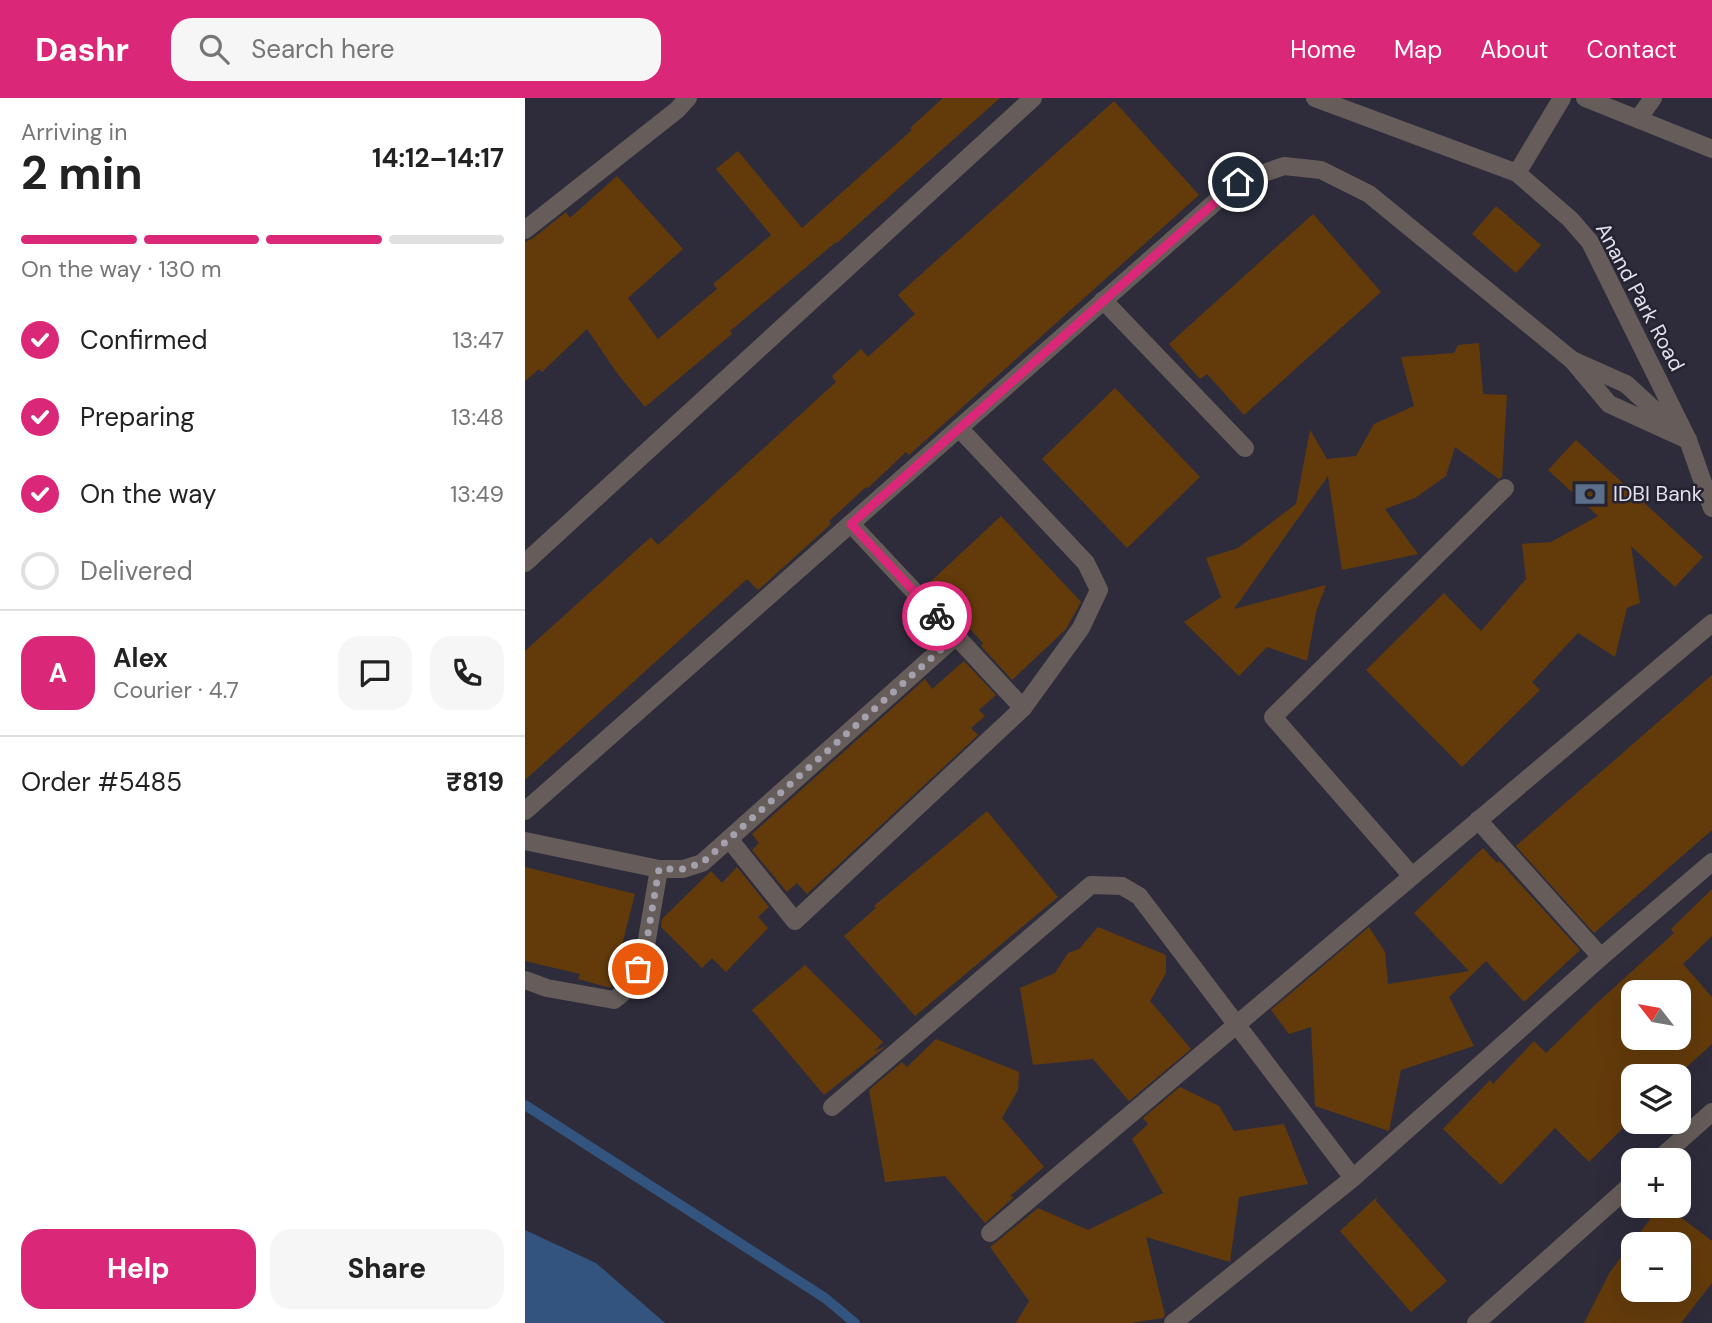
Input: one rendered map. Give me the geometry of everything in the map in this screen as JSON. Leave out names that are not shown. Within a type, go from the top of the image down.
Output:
[{"type":"street","points":[[525,230],[677,110],[688,98]]},
{"type":"street","points":[[525,563],[1033,98]]},
{"type":"street","name":"Anand Park Road","points":[[1315,98],[1517,173],[1570,219],[1590,242],[1688,440],[1712,508]]},
{"type":"street","points":[[1517,173],[1562,98]]},
{"type":"street","points":[[1585,98],[1712,149]]},
{"type":"street","points":[[1638,119],[1653,98]]},
{"type":"street","points":[[525,811],[1238,182],[1284,166],[1321,170],[1369,194],[1572,360],[1609,404],[1688,440]]},
{"type":"street","points":[[1103,300],[1245,448]]},
{"type":"street","points":[[1572,360],[1626,384],[1688,440]]},
{"type":"street","points":[[729,839],[795,921],[1023,708],[1081,628],[1099,590],[1086,563],[959,428]]},
{"type":"street","points":[[1412,876],[1273,717],[1505,488]]},
{"type":"street","points":[[851,524],[1023,708]]},
{"type":"street","points":[[990,1233],[1712,623]]},
{"type":"street","points":[[525,841],[659,869],[683,869],[702,863],[956,636]]},
{"type":"street","points":[[1478,820],[1601,957]]},
{"type":"street","points":[[1173,1323],[1353,1178],[1712,862]]},
{"type":"street","points":[[525,980],[547,988],[614,1000],[631,986],[645,951],[659,869]]},
{"type":"street","points":[[832,1107],[1091,885],[1122,886],[1139,896],[1353,1178]]},
{"type":"street","points":[[1672,1148],[1712,1112]]},
{"type":"street","points":[[1476,1323],[1621,1194]]},
{"type":"water","points":[[525,1230],[596,1263],[665,1323],[525,1323]]},
{"type":"building","points":[[943,98],[1000,98],[837,243],[730,331],[732,334],[645,407],[617,373],[587,329],[542,372],[539,369],[525,381],[525,242],[566,212],[570,218],[617,176],[683,249],[628,298],[658,339],[717,289],[713,284],[771,235],[716,169],[738,151],[802,228],[912,130],[910,128]]},
{"type":"building","points":[[1114,101],[1199,195],[909,455],[906,452],[866,487],[829,521],[831,524],[758,590],[747,579],[525,780],[525,651],[651,537],[658,545],[836,382],[832,376],[861,349],[868,357],[915,314],[898,295]]},
{"type":"building","points":[[1496,206],[1541,245],[1516,273],[1472,234]]},
{"type":"building","points":[[1313,214],[1381,292],[1244,415],[1207,374],[1200,379],[1169,344]]},
{"type":"building","points":[[1479,343],[1483,394],[1507,395],[1502,477],[1499,479],[1455,447],[1446,476],[1415,498],[1385,509],[1418,554],[1342,570],[1328,476],[1234,609],[1326,585],[1316,612],[1307,661],[1267,647],[1239,676],[1184,622],[1221,597],[1206,558],[1238,548],[1296,504],[1310,430],[1327,459],[1356,456],[1374,424],[1414,406],[1401,357],[1454,353],[1458,345]]},
{"type":"building","points":[[1115,388],[1200,477],[1127,548],[1042,459]]},
{"type":"building","points":[[1576,440],[1703,557],[1675,587],[1631,546],[1640,603],[1627,608],[1615,657],[1578,633],[1532,682],[1540,690],[1462,767],[1366,670],[1444,593],[1481,631],[1526,579],[1522,544],[1551,542],[1598,516],[1548,470]]},
{"type":"building","points":[[1001,516],[1081,602],[1066,629],[1012,680],[981,646],[983,643],[928,584]]},
{"type":"building","points":[[964,661],[996,695],[979,710],[985,716],[971,728],[978,735],[807,894],[797,883],[787,892],[752,850],[759,843],[752,834],[925,679],[932,689]]},
{"type":"building","points":[[1712,675],[1712,830],[1594,933],[1516,846]]},
{"type":"building","points":[[987,811],[1058,897],[915,1016],[844,936],[876,908],[874,906]]},
{"type":"building","points":[[1483,848],[1497,863],[1499,861],[1580,950],[1524,1002],[1486,961],[1449,997],[1474,1046],[1401,1070],[1389,1131],[1315,1106],[1311,1027],[1289,1034],[1271,1010],[1369,927],[1385,952],[1388,984],[1469,971],[1414,913]]},
{"type":"building","points":[[525,867],[635,894],[611,988],[578,979],[580,974],[525,961]]},
{"type":"building","points":[[737,867],[769,907],[758,917],[768,928],[726,972],[712,958],[702,968],[661,927],[662,919],[711,871],[722,883]]},
{"type":"building","points":[[1712,889],[1712,936],[1683,964],[1712,997],[1712,1044],[1690,1064],[1621,1064],[1621,1130],[1589,1162],[1555,1128],[1501,1185],[1443,1129],[1490,1080],[1493,1084],[1534,1041],[1546,1053],[1621,981],[1621,1050],[1691,1050],[1691,980],[1622,980],[1674,933],[1671,929]]},
{"type":"building","points":[[1098,927],[1166,955],[1166,973],[1150,1001],[1191,1049],[1129,1101],[1093,1059],[1033,1065],[1020,988],[1055,973],[1068,953],[1079,949]]},
{"type":"building","points":[[805,965],[883,1042],[874,1051],[886,1046],[824,1095],[752,1010]]},
{"type":"building","points":[[936,1039],[1019,1072],[1018,1090],[1002,1118],[1044,1167],[1010,1196],[1014,1197],[985,1223],[945,1176],[885,1182],[869,1090],[902,1062],[907,1067]]},
{"type":"building","points":[[1180,1087],[1219,1106],[1234,1131],[1284,1124],[1308,1184],[1239,1197],[1230,1262],[1146,1237],[1165,1315],[1163,1318],[1130,1323],[1016,1323],[1029,1301],[990,1247],[1038,1208],[1088,1230],[1163,1193],[1132,1139],[1148,1124],[1143,1118]]},
{"type":"building","points":[[1377,1197],[1376,1201],[1447,1281],[1411,1312],[1340,1231]]},
{"type":"building","points":[[1651,1218],[1682,1218],[1712,1241],[1712,1283],[1681,1323],[1584,1323],[1610,1272],[1621,1257],[1621,1302],[1691,1302],[1691,1232],[1640,1232]]},
{"type":"waterway","points":[[525,1105],[825,1298],[855,1323]]},
{"type":"way so far","points":[[638,969],[645,951],[659,869],[683,869],[702,863],[956,636],[937,616]]},
{"type":"place","name":"IDBI Bank","points":[[1590,494]]},
{"type":"route","points":[[937,616],[851,524],[1238,182]]}]
